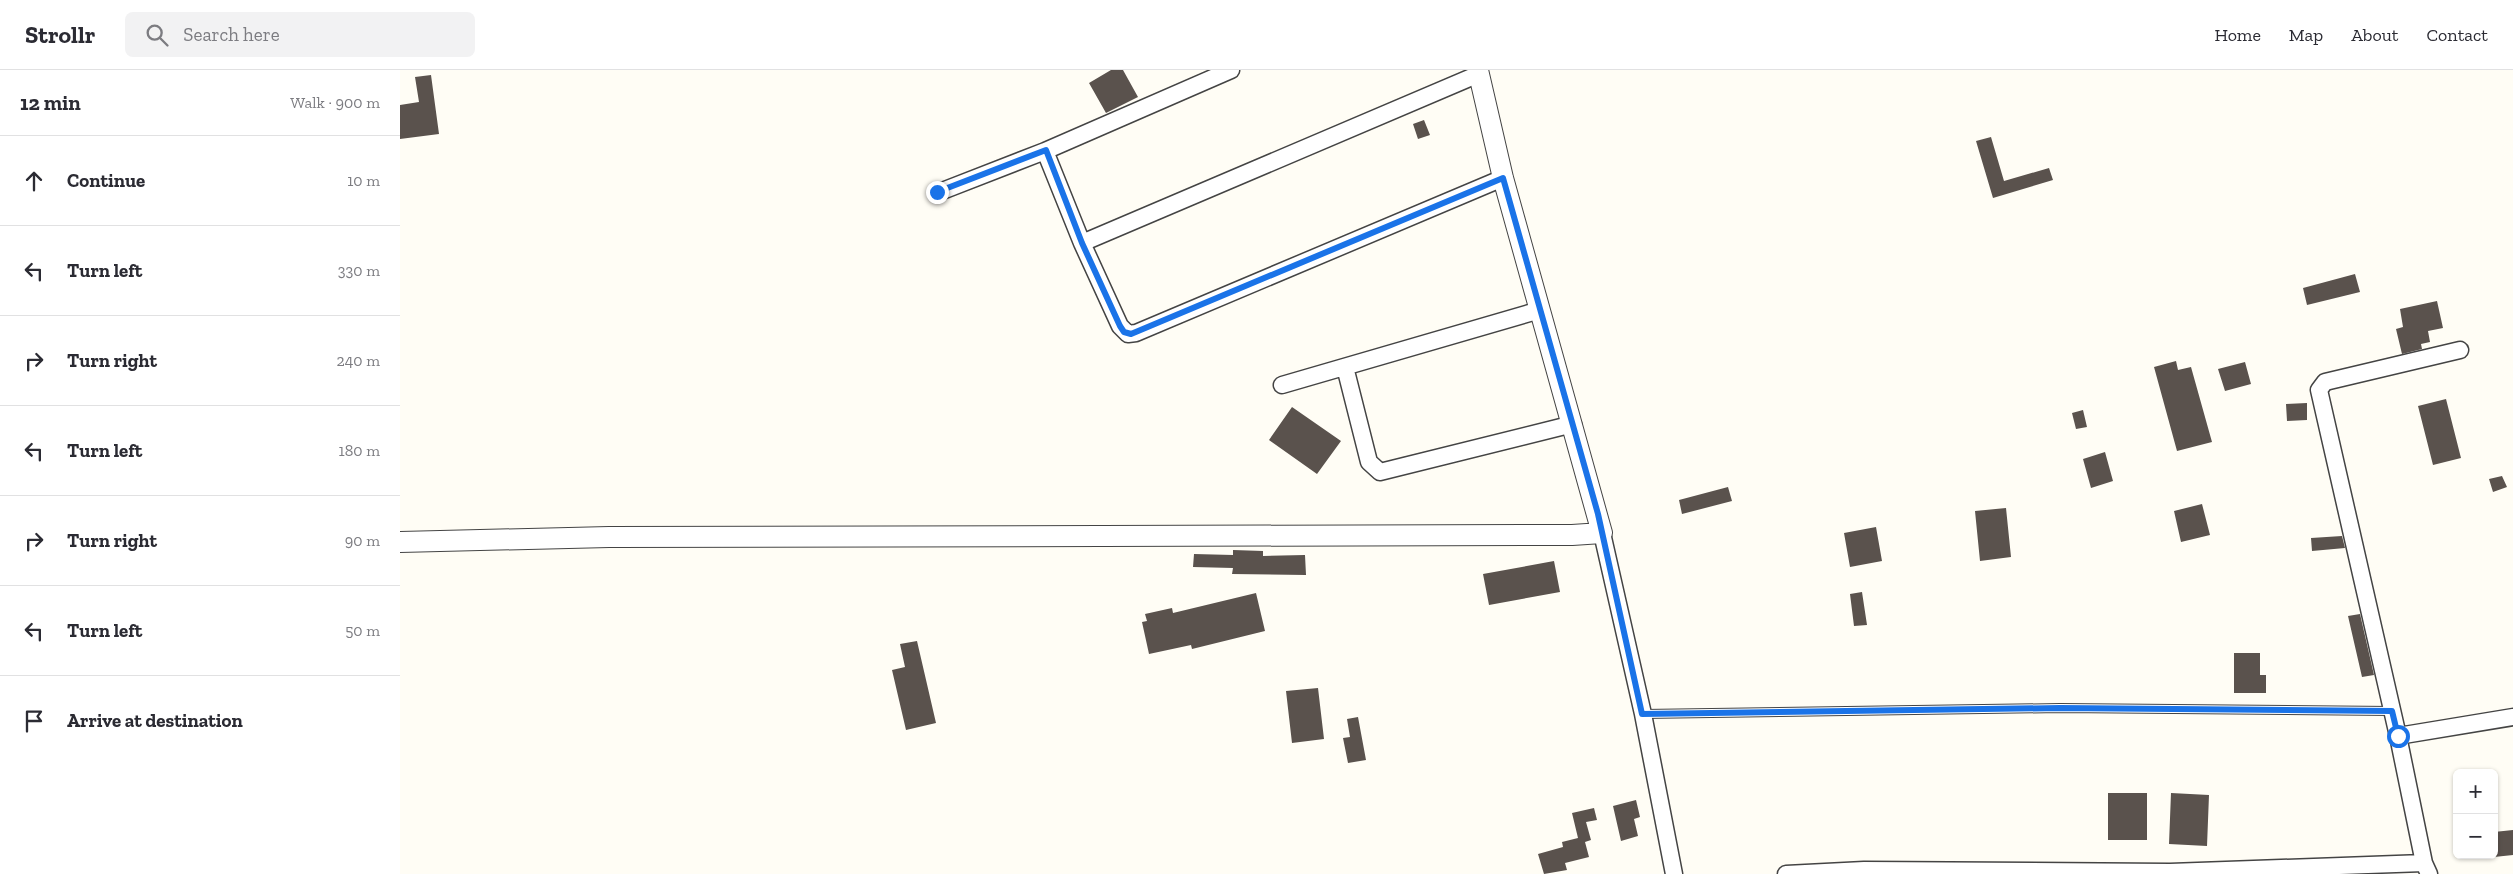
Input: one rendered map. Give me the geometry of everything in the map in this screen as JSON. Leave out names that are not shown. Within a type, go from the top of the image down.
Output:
[{"type":"street","points":[[937,192],[1046,150],[1231,70]]},
{"type":"street","points":[[1082,243],[1479,72],[1503,178],[1602,533],[1642,714],[1674,874]]},
{"type":"street","points":[[1046,150],[1082,243],[1120,326],[1124,332],[1131,334],[1503,178]]},
{"type":"street","points":[[1282,386],[1540,310]]},
{"type":"street","points":[[1786,874],[1864,872],[2170,873],[2427,868],[2319,390],[2320,386],[2325,382],[2460,350]]},
{"type":"street","points":[[1345,367],[1369,462],[1380,472],[1573,424]]},
{"type":"street","points":[[400,542],[619,537],[1572,535],[1602,533]]},
{"type":"street","points":[[2398,736],[2513,717]]},
{"type":"lane","points":[[1642,714],[2060,708],[2392,711]]},
{"type":"building","points":[[1111,70],[1123,70],[1138,97],[1106,113],[1089,83]]},
{"type":"building","points":[[431,75],[439,134],[400,139],[400,105],[419,102],[415,77]]},
{"type":"building","points":[[1424,120],[1430,135],[1418,139],[1413,124]]},
{"type":"building","points":[[1991,137],[2004,181],[2049,168],[2053,180],[1993,198],[1976,141]]},
{"type":"building","points":[[2355,274],[2360,292],[2307,305],[2303,288]]},
{"type":"building","points":[[2437,301],[2443,328],[2428,331],[2430,342],[2421,344],[2422,349],[2402,354],[2396,329],[2403,327],[2400,309]]},
{"type":"building","points":[[2176,361],[2178,370],[2191,367],[2212,442],[2177,451],[2154,367]]},
{"type":"building","points":[[2245,362],[2251,384],[2225,391],[2218,369]]},
{"type":"building","points":[[2446,399],[2461,458],[2433,465],[2418,406]]},
{"type":"building","points":[[2307,403],[2307,420],[2287,421],[2286,404]]},
{"type":"building","points":[[1292,407],[1341,441],[1317,474],[1269,440]]},
{"type":"building","points":[[2083,410],[2087,427],[2076,429],[2072,413]]},
{"type":"building","points":[[2105,452],[2113,481],[2091,488],[2083,459]]},
{"type":"building","points":[[2502,476],[2507,487],[2493,492],[2489,479]]},
{"type":"building","points":[[1728,487],[1732,501],[1682,514],[1679,500]]},
{"type":"building","points":[[2202,504],[2210,535],[2181,542],[2174,511]]},
{"type":"building","points":[[2006,508],[2011,557],[1980,561],[1975,511]]},
{"type":"building","points":[[1876,527],[1882,561],[1850,567],[1844,533]]},
{"type":"building","points":[[2342,536],[2345,548],[2312,551],[2311,538]]},
{"type":"building","points":[[1233,550],[1263,551],[1263,556],[1305,555],[1306,575],[1232,574],[1233,568],[1193,567],[1194,554],[1233,555]]},
{"type":"building","points":[[1554,561],[1560,592],[1489,605],[1483,574]]},
{"type":"building","points":[[1862,592],[1867,625],[1854,626],[1850,594]]},
{"type":"building","points":[[1256,593],[1265,631],[1192,649],[1191,645],[1149,654],[1142,622],[1147,621],[1145,614],[1172,608],[1173,613]]},
{"type":"building","points":[[2360,614],[2374,675],[2362,677],[2348,616]]},
{"type":"building","points":[[917,641],[936,723],[906,730],[892,670],[905,667],[900,644]]},
{"type":"building","points":[[2234,653],[2260,653],[2260,675],[2266,675],[2266,693],[2234,693]]},
{"type":"building","points":[[1318,688],[1324,739],[1292,743],[1286,691]]},
{"type":"building","points":[[1358,717],[1366,760],[1348,763],[1343,738],[1350,737],[1347,719]]},
{"type":"building","points":[[2108,793],[2147,793],[2147,840],[2108,840]]},
{"type":"building","points":[[2171,793],[2209,795],[2207,846],[2169,844]]},
{"type":"building","points":[[1636,800],[1640,817],[1634,819],[1638,836],[1621,841],[1613,806]]},
{"type":"building","points":[[1594,808],[1597,820],[1586,822],[1591,840],[1585,842],[1589,857],[1565,863],[1567,870],[1544,874],[1538,854],[1563,847],[1562,842],[1578,838],[1572,813]]},
{"type":"building","points":[[2513,830],[2513,855],[2498,857],[2498,832]]},
{"type":"route","points":[[937,192],[1046,150],[1082,243],[1120,326],[1124,332],[1131,334],[1503,178],[1598,514],[1642,714],[2060,708],[2392,711],[2398,736]]}]
